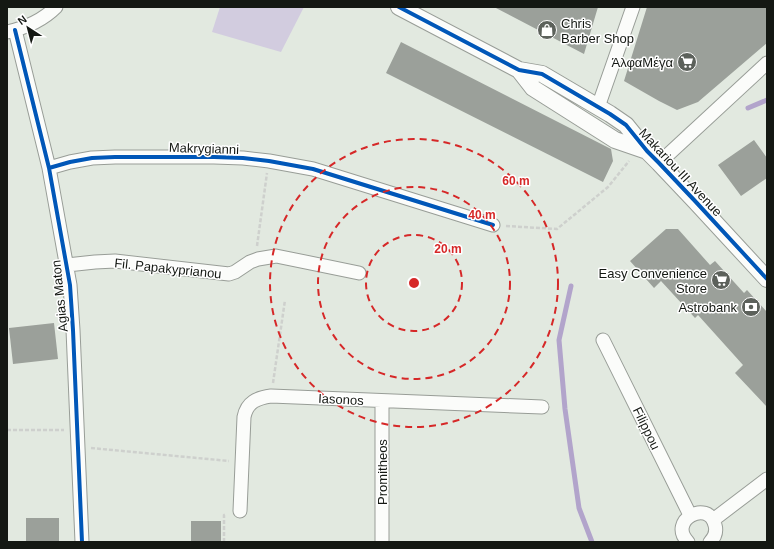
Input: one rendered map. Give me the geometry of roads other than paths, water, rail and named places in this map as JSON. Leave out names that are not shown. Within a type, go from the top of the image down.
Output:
[{"type":"street","points":[[11,31],[29,25],[56,7]]},
{"type":"street","name":"Makariou III Avenue","points":[[399,7],[519,70],[542,74],[626,125],[643,150],[659,163],[767,279]]},
{"type":"street","points":[[598,107],[633,7]]},
{"type":"street","name":"Agias Maton","points":[[11,31],[50,168],[67,266],[72,310],[82,542]]},
{"type":"street","points":[[659,163],[767,64]]},
{"type":"street","name":"Makariou III Avenue","points":[[519,70],[533,88],[615,140],[643,150]]},
{"type":"street","name":"Makrygianni","points":[[50,168],[70,162],[92,158],[115,157],[214,157],[269,161],[313,170],[493,225]]},
{"type":"street","name":"Fil. Papakyprianou","points":[[67,266],[115,261],[229,274],[255,260],[276,256],[358,273]]},
{"type":"street","name":"Filippou","points":[[603,340],[690,516]]},
{"type":"street","name":"Iasonos","points":[[240,511],[245,411],[250,404],[261,398],[271,396],[542,407]]},
{"type":"street","name":"Promitheos","points":[[382,401],[382,542]]},
{"type":"street","points":[[713,520],[767,479]]},
{"type":"street","points":[[683,541],[682,530],[686,520],[695,513],[701,513],[711,517],[716,528],[716,534],[710,542]]},
{"type":"waterway","points":[[748,108],[767,100]]},
{"type":"waterway","points":[[571,286],[559,340],[565,409],[579,508],[592,542]]},
{"type":"place","name":"Chris Barber Shop","points":[[547,30]]},
{"type":"place","name":"ΆλφαΜέγα","points":[[687,62]]},
{"type":"place","name":"Easy Convenience Store","points":[[721,280]]},
{"type":"place","name":"Astrobank","points":[[751,307]]}]
